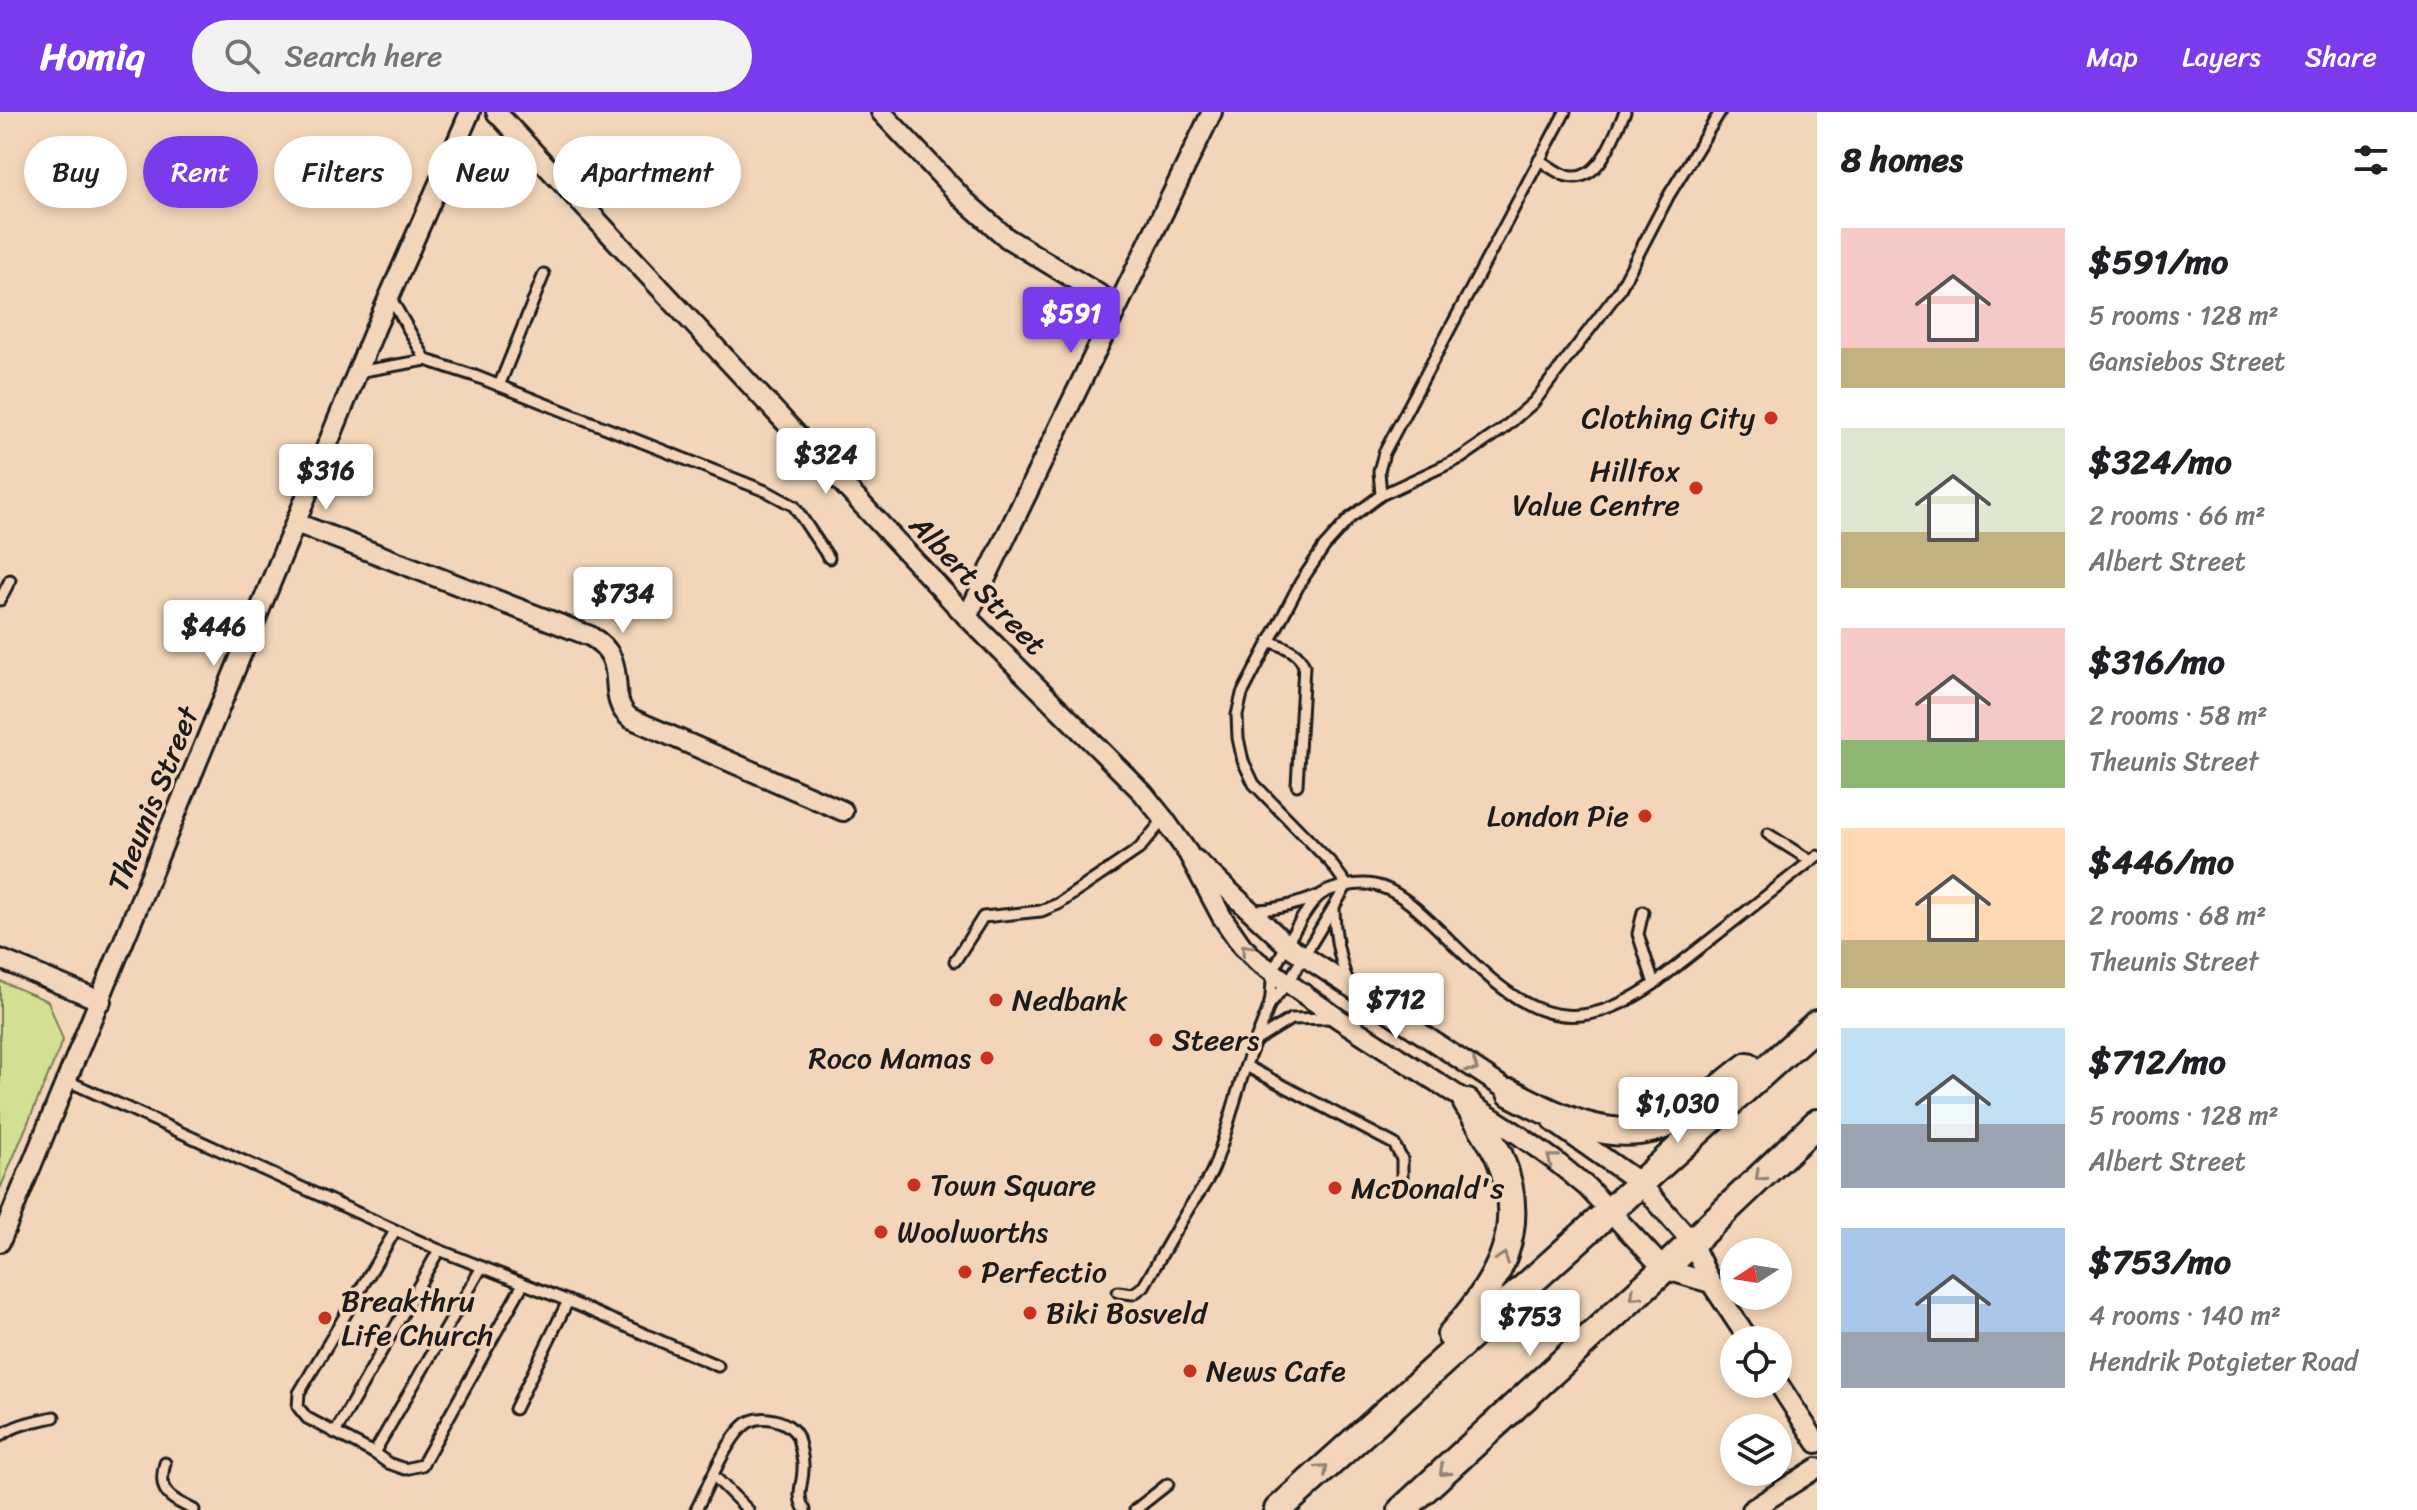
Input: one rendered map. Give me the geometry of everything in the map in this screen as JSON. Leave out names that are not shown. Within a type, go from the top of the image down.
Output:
[{"type":"main road","points":[[1511,1093],[1599,1131],[1630,1133],[1659,1126],[1679,1117],[1817,1015]]},
{"type":"main road","points":[[1278,1510],[1817,1024]]},
{"type":"main road","points":[[1368,1427],[1466,1319],[1501,1267],[1513,1209],[1497,1154],[1467,1103]]},
{"type":"main road","points":[[1402,1510],[1664,1269],[1817,1123]]},
{"type":"street","name":"Theunis Street","points":[[0,1242],[357,372],[470,112]]},
{"type":"street","name":"Albert Street","points":[[496,112],[967,617],[1122,771],[1164,819],[1188,853],[1207,892],[1242,946],[1257,961],[1339,1019],[1554,1160],[1587,1187],[1664,1269]]},
{"type":"street","points":[[967,617],[1212,112]]},
{"type":"street","points":[[885,113],[964,200],[1007,238],[1118,306]]},
{"type":"street","points":[[296,523],[590,636],[612,655],[620,708],[630,718],[843,811]]},
{"type":"street","name":"Albert Street","points":[[1188,853],[1287,945],[1511,1093],[1640,1183],[1691,1241],[1711,1283],[1740,1326]]},
{"type":"street","points":[[0,959],[101,1001]]},
{"type":"street","points":[[1664,1269],[1711,1283]]},
{"type":"street","points":[[1788,1398],[1817,1443]]},
{"type":"street","points":[[1751,1510],[1817,1468]]},
{"type":"lane","points":[[1381,495],[1379,471],[1384,453],[1565,112]]},
{"type":"lane","points":[[1539,160],[1566,176],[1579,177],[1590,172],[1601,160],[1625,112]]},
{"type":"lane","points":[[1347,885],[1330,862],[1254,784],[1243,761],[1238,738],[1237,715],[1242,694],[1300,583],[1324,547],[1350,518],[1381,495],[1461,458],[1503,429],[1534,402],[1619,291],[1669,195],[1720,112]]},
{"type":"lane","points":[[499,386],[544,274]]},
{"type":"lane","points":[[390,295],[426,360]]},
{"type":"lane","points":[[357,372],[426,360],[441,363],[768,492],[794,506],[829,558]]},
{"type":"lane","points":[[0,600],[10,580]]},
{"type":"lane","points":[[1269,641],[1294,652],[1301,657],[1304,666],[1297,785]]},
{"type":"lane","points":[[955,961],[983,917],[1041,911],[1058,904],[1139,849],[1164,819]]},
{"type":"lane","points":[[1249,910],[1273,910],[1296,905],[1347,885],[1375,885],[1417,908],[1513,998],[1537,1009],[1569,1016],[1588,1015],[1606,1011],[1654,984],[1814,858],[1768,834]]},
{"type":"lane","points":[[1270,1004],[1281,977],[1304,956],[1347,885]]},
{"type":"lane","points":[[1118,1292],[1133,1294],[1144,1286],[1206,1184],[1255,1041],[1281,977],[1287,945],[1318,896]]},
{"type":"lane","points":[[1334,908],[1334,935],[1349,984]]},
{"type":"lane","points":[[1643,912],[1638,934],[1654,984]]},
{"type":"lane","points":[[1255,1041],[1291,1019],[1339,1019]]},
{"type":"lane","points":[[1246,1066],[1394,1144],[1402,1159],[1402,1177]]},
{"type":"lane","points":[[68,1081],[395,1231],[718,1366]]},
{"type":"lane","points":[[395,1231],[299,1393],[298,1407],[307,1418],[388,1463],[405,1469],[422,1465],[523,1284]]},
{"type":"lane","points":[[335,1433],[439,1250]]},
{"type":"lane","points":[[374,1453],[482,1267]]},
{"type":"lane","points":[[515,1409],[568,1301]]},
{"type":"lane","points":[[0,1436],[25,1423],[54,1417]]},
{"type":"lane","points":[[696,1510],[725,1451],[741,1428],[751,1421],[768,1418],[783,1422],[797,1434],[803,1469],[800,1502],[805,1510]]},
{"type":"lane","points":[[165,1463],[161,1479],[166,1492],[173,1500],[194,1510]]},
{"type":"lane","points":[[714,1476],[748,1510]]},
{"type":"lane","points":[[1135,1510],[1168,1484]]},
{"type":"green space","points":[[0,981],[48,1001],[63,1040],[0,1189]]},
{"type":"place","name":"Clothing City","points":[[1771,418]]},
{"type":"place","name":"Hillfox Value Centre","points":[[1696,488]]},
{"type":"place","name":"London Pie","points":[[1645,816]]},
{"type":"place","name":"Nedbank","points":[[996,1000]]},
{"type":"place","name":"Steers","points":[[1156,1040]]},
{"type":"place","name":"Roco Mamas","points":[[987,1058]]},
{"type":"place","name":"Town Square","points":[[914,1185]]},
{"type":"place","name":"McDonald's","points":[[1335,1188]]},
{"type":"place","name":"Woolworths","points":[[881,1232]]},
{"type":"place","name":"Perfectio","points":[[965,1272]]},
{"type":"place","name":"Biki Bosveld","points":[[1030,1313]]},
{"type":"place","name":"Breakthru Life Church","points":[[325,1318]]},
{"type":"place","name":"News Cafe","points":[[1190,1371]]}]
